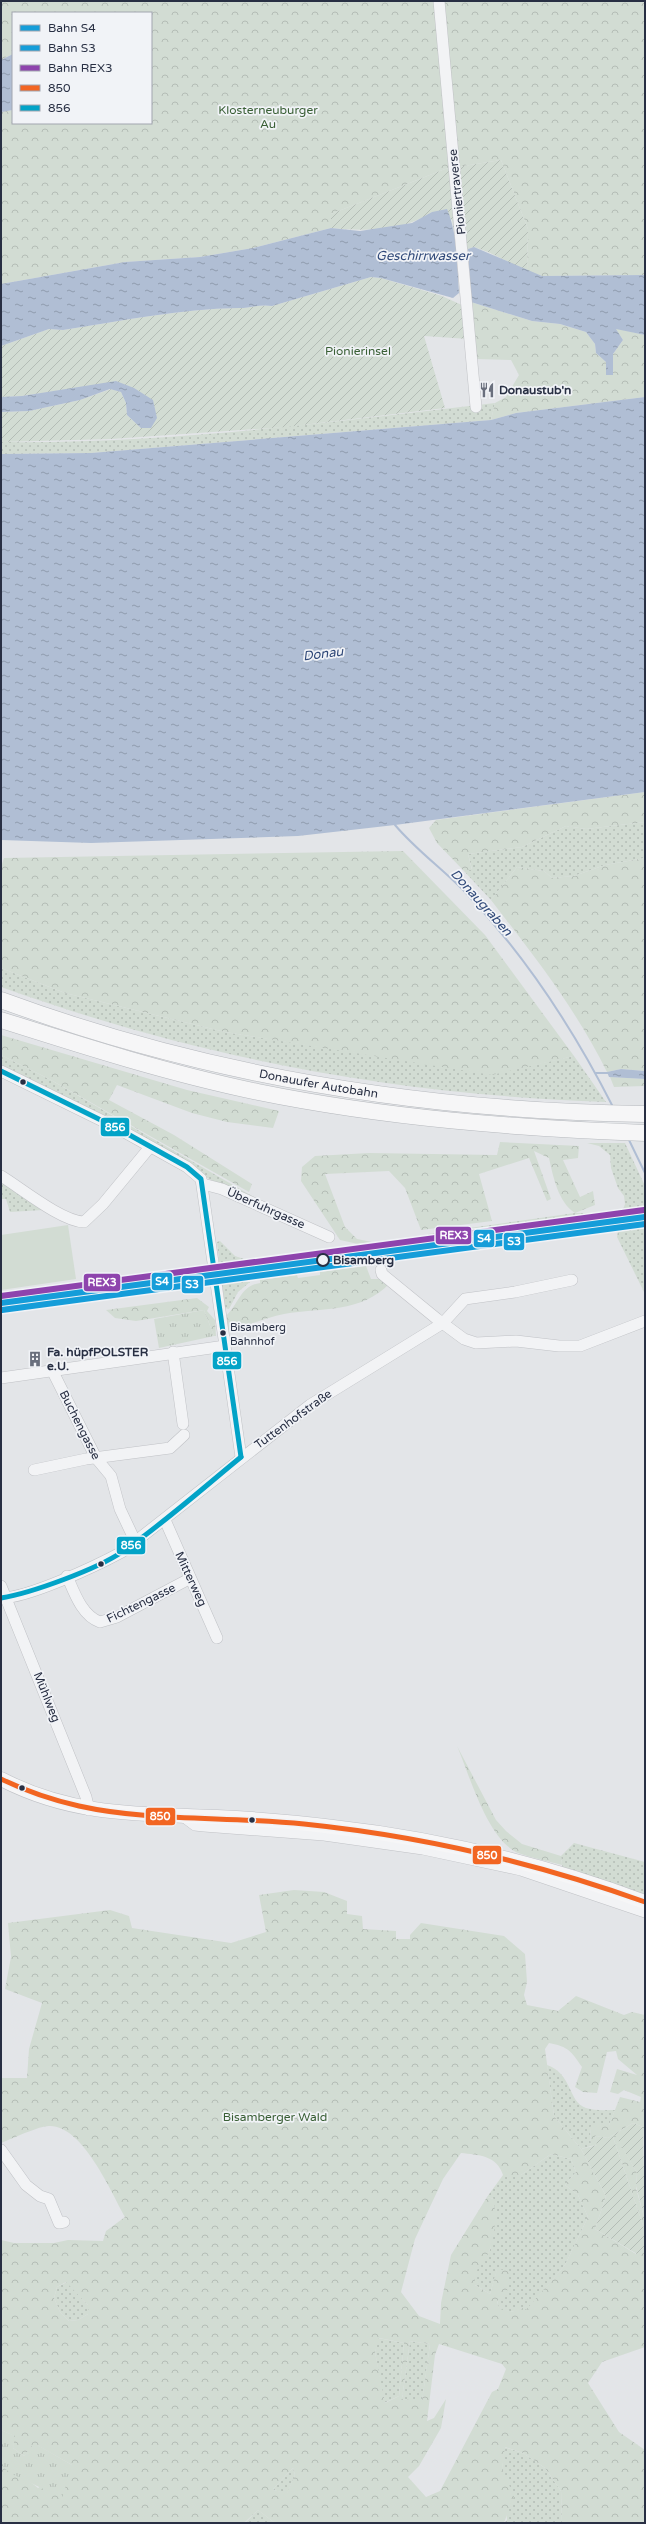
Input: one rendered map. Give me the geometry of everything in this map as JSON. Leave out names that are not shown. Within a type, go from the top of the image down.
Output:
[{"type":"highway","name":"Donauufer Autobahn","points":[[1,1000],[98,1032],[184,1056],[296,1081],[434,1101],[585,1112],[643,1114]]},
{"type":"highway","name":"Donauufer Autobahn","points":[[1,1020],[95,1050],[186,1075],[294,1099],[434,1119],[595,1131],[645,1133]]},
{"type":"main road","points":[[1,1779],[45,1799],[89,1810],[285,1822],[412,1837],[476,1850],[578,1884],[645,1902]]},
{"type":"street","name":"Pioniertraverse","points":[[439,1],[476,407]]},
{"type":"street","points":[[1,1071],[150,1147],[196,1173],[202,1184],[241,1457]]},
{"type":"street","points":[[1,1176],[64,1216],[84,1222],[103,1204],[150,1147]]},
{"type":"street","name":"Überfuhrgasse","points":[[202,1184],[222,1189],[329,1237]]},
{"type":"street","points":[[381,1270],[382,1274],[443,1323],[464,1339],[476,1344],[516,1341],[565,1346],[592,1342],[645,1321]]},
{"type":"street","name":"Tuttenhofstraße","points":[[4,1598],[101,1563],[136,1543],[241,1457],[310,1405],[443,1323],[465,1299],[515,1292],[572,1280]]},
{"type":"street","points":[[1,1378],[53,1372],[173,1352],[225,1346]]},
{"type":"street","points":[[34,1470],[46,1466],[170,1448],[183,1429],[173,1352]]},
{"type":"street","name":"Buchengasse","points":[[53,1372],[96,1458],[111,1476],[120,1509],[136,1543]]},
{"type":"street","name":"Mitterweg","points":[[165,1520],[189,1579],[196,1587],[217,1638]]},
{"type":"street","name":"Fichtengasse","points":[[67,1576],[78,1600],[90,1616],[95,1620],[105,1622],[189,1579]]},
{"type":"street","name":"Mühlweg","points":[[1,1586],[4,1598],[86,1798],[89,1810]]},
{"type":"street","points":[[578,1884],[645,1912]]},
{"type":"street","points":[[1,2150],[26,2185],[40,2196],[49,2199],[59,2223],[64,2222]]},
{"type":"green space","name":"Klosterneuburger Au","points":[[1,1],[645,1],[645,275],[542,276],[527,271],[528,229],[501,160],[445,169],[331,214],[331,228],[253,248],[200,257],[125,262],[1,284],[1,112],[12,110],[12,124],[152,124],[152,12],[12,12],[12,54],[1,60]]},
{"type":"green space","points":[[501,160],[528,229],[527,271],[488,252],[474,247],[468,249],[456,245],[452,220],[432,212],[421,219],[396,227],[370,230],[331,228],[331,214],[445,169]]},
{"type":"green space","name":"Pionierinsel","points":[[371,277],[381,278],[442,296],[464,306],[468,339],[424,336],[445,408],[286,427],[111,439],[1,442],[1,412],[29,411],[80,400],[111,389],[121,392],[126,403],[127,415],[141,428],[116,382],[22,396],[1,397],[1,346],[49,329],[63,330],[151,316],[195,311],[243,308],[263,305],[272,306]]},
{"type":"green space","points":[[471,302],[532,321],[560,324],[586,332],[595,344],[596,353],[606,362],[607,375],[613,374],[613,354],[623,340],[615,328],[645,335],[645,397],[516,413],[491,420],[495,403],[506,397],[519,375],[511,360],[476,359]]},
{"type":"green space","points":[[495,403],[491,420],[91,453],[1,454],[1,442],[63,442],[186,436],[310,424]]},
{"type":"green space","points":[[645,792],[645,822],[586,829],[566,826],[522,847],[468,854],[472,870],[463,870],[437,843],[429,828],[436,820]]},
{"type":"green space","points":[[645,822],[645,858],[605,865],[574,876],[552,878],[544,871],[517,867],[491,900],[463,870],[472,869],[468,854],[522,847],[566,826],[586,829]]},
{"type":"green space","points":[[403,851],[485,935],[574,1056],[492,1075],[225,1032],[65,993],[1,968],[1,867],[4,858]]},
{"type":"green space","points":[[645,858],[645,1071],[621,1069],[607,1072],[582,1026],[554,983],[491,900],[517,867],[544,871],[552,878],[574,876],[605,865]]},
{"type":"green space","points":[[1,968],[65,993],[225,1032],[492,1074],[574,1056],[606,1102],[528,1098],[451,1091],[375,1081],[224,1053],[149,1034],[75,1012],[1,987]]},
{"type":"green space","points":[[1,1035],[187,1090],[279,1111],[273,1128],[227,1122],[192,1113],[117,1085],[109,1100],[174,1135],[252,1184],[249,1192],[51,1080],[1,1055]]},
{"type":"green space","points":[[1,1055],[51,1080],[287,1216],[203,1176],[1,1068]]},
{"type":"green space","points":[[610,1077],[645,1079],[645,1086],[614,1087]]},
{"type":"green space","points":[[500,1142],[579,1146],[578,1158],[563,1160],[580,1197],[593,1191],[595,1205],[575,1213],[569,1208],[560,1196],[552,1173],[549,1158],[534,1151],[551,1199],[547,1201],[529,1158],[479,1174],[492,1221],[421,1230],[405,1188],[389,1171],[325,1174],[345,1227],[357,1239],[372,1242],[358,1244],[340,1240],[301,1181],[302,1167],[315,1156],[369,1153],[497,1155]]},
{"type":"green space","points":[[587,1143],[625,1143],[645,1186],[645,1214],[620,1217],[625,1204],[624,1196],[618,1188],[611,1168],[610,1155],[599,1146]]},
{"type":"green space","points":[[1,1179],[43,1210],[10,1212],[6,1199],[1,1199]]},
{"type":"green space","points":[[575,1213],[591,1213],[600,1219],[427,1243],[428,1234]]},
{"type":"green space","points":[[68,1225],[76,1279],[1,1290],[1,1235]]},
{"type":"green space","points":[[645,1227],[645,1294],[617,1237],[618,1231]]},
{"type":"green space","points":[[220,1241],[235,1256],[256,1263],[220,1269],[217,1242]]},
{"type":"green space","points":[[366,1266],[371,1279],[383,1279],[390,1283],[378,1293],[366,1300],[354,1305],[340,1308],[284,1314],[228,1332],[226,1316],[240,1296],[248,1288],[260,1283],[260,1280],[297,1275],[298,1278],[320,1275],[320,1272]]},
{"type":"green space","points":[[250,1282],[238,1292],[229,1309],[225,1308],[222,1283]]},
{"type":"green space","points":[[197,1298],[209,1307],[207,1311],[215,1320],[216,1336],[214,1336],[204,1310],[136,1321],[115,1318],[106,1310]]},
{"type":"green space","points":[[204,1310],[214,1336],[159,1348],[154,1319]]},
{"type":"green space","points":[[457,1746],[496,1820],[506,1831],[522,1844],[561,1856],[562,1865],[518,1853],[507,1846],[497,1835],[481,1806]]},
{"type":"green space","points":[[574,1843],[645,1862],[645,1899],[563,1871],[561,1856]]},
{"type":"green space","name":"Bisamberger Wald","points":[[294,1890],[324,1892],[347,1901],[347,1914],[362,1916],[363,1929],[396,1931],[396,1939],[410,1939],[410,1935],[421,1923],[504,1936],[525,1954],[527,1982],[524,1995],[527,2005],[558,2011],[576,1996],[624,2015],[632,2012],[645,2015],[645,2170],[643,2127],[633,2123],[608,2138],[595,2136],[598,2145],[591,2146],[590,2127],[598,2122],[609,2125],[620,2097],[640,2102],[641,2097],[624,2090],[618,2094],[610,2092],[617,2069],[637,2075],[618,2059],[616,2051],[607,2052],[597,2093],[583,2092],[575,2087],[582,2067],[572,2053],[561,2046],[549,2043],[545,2049],[554,2116],[581,2149],[606,2196],[595,2229],[636,2254],[645,2246],[645,2347],[602,2362],[588,2383],[619,2432],[645,2450],[645,2523],[562,2523],[561,2491],[545,2468],[523,2453],[505,2447],[502,2469],[514,2496],[504,2523],[275,2523],[258,2510],[244,2523],[1,2523],[1,2465],[38,2488],[72,2465],[35,2444],[24,2456],[13,2448],[14,2436],[1,2430],[1,2240],[14,2243],[54,2243],[68,2240],[103,2241],[106,2231],[125,2217],[104,2177],[85,2148],[74,2137],[62,2129],[46,2126],[1,2143],[1,2078],[27,2078],[29,2049],[42,2003],[5,1989],[11,1957],[8,1923],[110,1910],[129,1916],[132,1928],[231,1943],[266,1932],[259,1895]],"holes":[[[461,2153],[486,2157],[492,2160],[500,2168],[503,2175],[521,2175],[551,2154],[571,2159],[576,2172],[565,2185],[578,2195],[588,2217],[565,2265],[526,2310],[518,2306],[514,2312],[499,2308],[497,2301],[507,2292],[510,2271],[497,2269],[490,2294],[475,2285],[476,2272],[488,2254],[492,2243],[494,2230],[494,2199],[487,2197],[451,2255],[441,2303],[440,2324],[419,2316],[401,2292],[415,2239],[443,2179]],[[66,2282],[88,2305],[88,2314],[78,2320],[69,2321],[60,2312],[54,2298],[57,2287]],[[379,2338],[404,2343],[399,2396],[385,2403],[375,2352]],[[410,2341],[430,2344],[422,2401],[402,2399]],[[439,2344],[502,2364],[506,2369],[498,2389],[492,2392],[440,2491],[426,2497],[408,2477],[419,2466],[441,2428],[446,2399],[434,2418],[427,2421],[435,2355]],[[293,2468],[295,2475],[287,2493],[273,2489]]]},
{"type":"green space","points":[[547,2065],[561,2074],[580,2105],[593,2110],[615,2110],[609,2125],[590,2127],[591,2146],[581,2149],[554,2116]]},
{"type":"green space","points":[[633,2123],[643,2127],[645,2221],[636,2186],[637,2173],[615,2135],[613,2137],[645,2231],[645,2246],[637,2254],[595,2229],[606,2196],[581,2149],[597,2145],[595,2136],[608,2138]]},
{"type":"green space","points":[[615,2134],[637,2173],[636,2188],[645,2221],[645,2231],[613,2137]]},
{"type":"green space","points":[[551,2154],[571,2159],[576,2172],[565,2185],[578,2195],[588,2217],[565,2265],[526,2311],[514,2312],[499,2309],[497,2300],[506,2292],[497,2270],[490,2294],[475,2285],[475,2271],[490,2250],[494,2199],[487,2197],[503,2175],[521,2175]]},
{"type":"green space","points":[[67,2282],[88,2305],[88,2314],[78,2320],[69,2321],[60,2312],[54,2298],[57,2287]]},
{"type":"green space","points":[[378,2338],[404,2343],[399,2396],[384,2403],[375,2352]]},
{"type":"green space","points":[[410,2341],[430,2344],[422,2402],[402,2399]]},
{"type":"green space","points":[[1,2430],[15,2436],[13,2448],[24,2456],[34,2443],[72,2465],[62,2498],[10,2473],[1,2465]]},
{"type":"green space","points":[[504,2447],[523,2453],[545,2468],[561,2491],[562,2523],[504,2523],[507,2520],[502,2469]]},
{"type":"green space","points":[[293,2468],[295,2475],[287,2494],[274,2490],[273,2489]]},
{"type":"green space","points":[[258,2510],[275,2523],[245,2523]]},
{"type":"water","points":[[12,54],[12,110],[1,112],[1,60]]},
{"type":"water","name":"Geschirrwasser","points":[[447,209],[453,229],[457,261],[459,293],[453,298],[381,278],[371,277],[272,306],[263,305],[243,308],[195,311],[151,316],[63,330],[49,329],[1,346],[1,284],[125,262],[200,257],[253,248],[331,228],[360,231],[412,223],[432,212]]},
{"type":"water","name":"Geschirrwasser","points":[[474,247],[542,276],[645,275],[645,335],[616,329],[623,340],[613,354],[613,375],[606,375],[606,362],[596,353],[595,344],[586,332],[560,324],[532,321],[471,302],[468,249]]},
{"type":"water","points":[[116,381],[134,388],[153,400],[157,418],[151,428],[141,428],[127,415],[126,403],[121,392],[110,389],[80,400],[29,411],[1,412],[1,397],[22,396]]},
{"type":"water","name":"Donau","points":[[645,397],[645,792],[395,825],[298,836],[91,843],[1,840],[1,454],[91,453],[491,420],[516,413]]},
{"type":"water","points":[[621,1069],[645,1071],[645,1079],[609,1077],[607,1072]]},
{"type":"waterway","name":"Donaugraben","points":[[395,825],[412,843],[467,894],[510,943],[548,996],[582,1050],[613,1107]]},
{"type":"waterway","points":[[596,1073],[608,1073]]},
{"type":"waterway","name":"Donaugraben","points":[[629,1140],[645,1173]]},
{"type":"rail line","name":"REX3","points":[[1,1296],[644,1210]]},
{"type":"rail line","name":"S4","points":[[1,1303],[645,1217]]},
{"type":"rail line","name":"S3","points":[[2,1310],[645,1224]]},
{"type":"transit line","name":"856","points":[[1,1071],[117,1128],[187,1167],[201,1179],[241,1457]]},
{"type":"transit line","name":"856","points":[[1,1598],[64,1580],[111,1559],[153,1530],[241,1457]]},
{"type":"transit line","name":"850","points":[[1,1779],[49,1798],[106,1811],[162,1817],[248,1820],[304,1824],[348,1829],[434,1843],[519,1863],[645,1902]]},
{"type":"place","name":"Donaustub'n","points":[[487,390]]},
{"type":"place","name":"Bisamberg","points":[[323,1260]]},
{"type":"place","name":"Bisamberg Bahnhof","points":[[223,1333]]},
{"type":"place","name":"Fa. hüpfPOLSTER e.U.","points":[[35,1359]]}]
